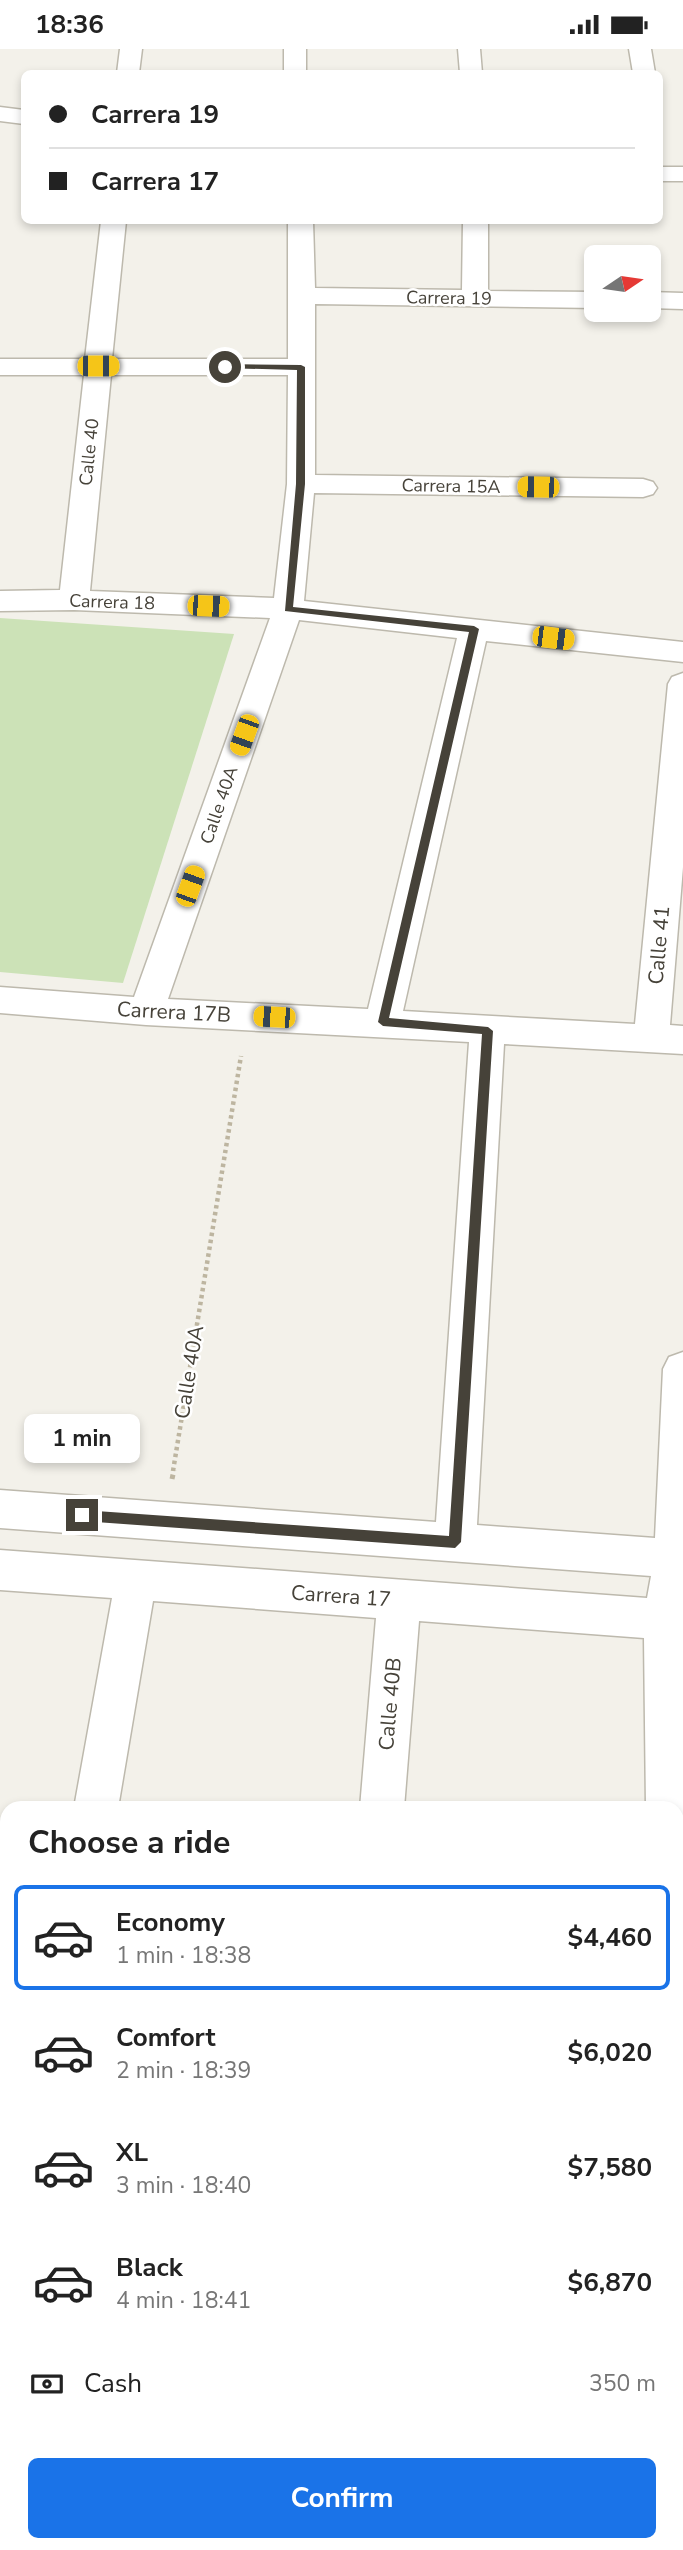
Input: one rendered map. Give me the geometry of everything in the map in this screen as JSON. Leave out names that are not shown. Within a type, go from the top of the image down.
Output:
[{"type":"street","points":[[128,70],[131,49]]},
{"type":"street","points":[[295,49],[295,70]]},
{"type":"street","points":[[469,49],[471,70]]},
{"type":"street","points":[[640,49],[644,70]]},
{"type":"street","points":[[0,114],[21,117]]},
{"type":"street","points":[[663,174],[683,174]]},
{"type":"street","name":"Calle 40","points":[[74,600],[113,224]]},
{"type":"street","name":"Calle 40A","points":[[146,1011],[288,609],[300,484],[300,224]]},
{"type":"street","points":[[475,298],[476,224]]},
{"type":"street","name":"Carrera 19","points":[[302,296],[584,300]]},
{"type":"street","points":[[662,300],[683,301]]},
{"type":"street","points":[[0,367],[301,367]]},
{"type":"street","name":"Carrera 15A","points":[[300,484],[643,488]]},
{"type":"street","name":"Carrera 18","points":[[0,601],[74,600],[288,609],[683,652]]},
{"type":"street","points":[[383,1022],[474,629]]},
{"type":"street","name":"Calle 41","points":[[667,1039],[683,684]]},
{"type":"street","name":"Carrera 17B","points":[[0,1000],[146,1011],[383,1022],[488,1031],[667,1039]]},
{"type":"street","points":[[455,1542],[488,1031]]},
{"type":"street","points":[[668,1801],[674,1621],[679,1559],[683,1369]]},
{"type":"street","points":[[0,1509],[679,1559]]},
{"type":"street","name":"Carrera 17","points":[[0,1570],[674,1621]]},
{"type":"street","points":[[97,1801],[136,1580]]},
{"type":"street","name":"Calle 40B","points":[[383,1801],[399,1600]]},
{"type":"path","name":"Calle 40A","points":[[165,1521],[247,1016]]},
{"type":"green space","points":[[0,618],[234,634],[123,983],[0,972]]},
{"type":"route","points":[[82,1515],[455,1542],[488,1031],[383,1022],[474,629],[288,609],[300,484],[301,367],[225,367]]}]
